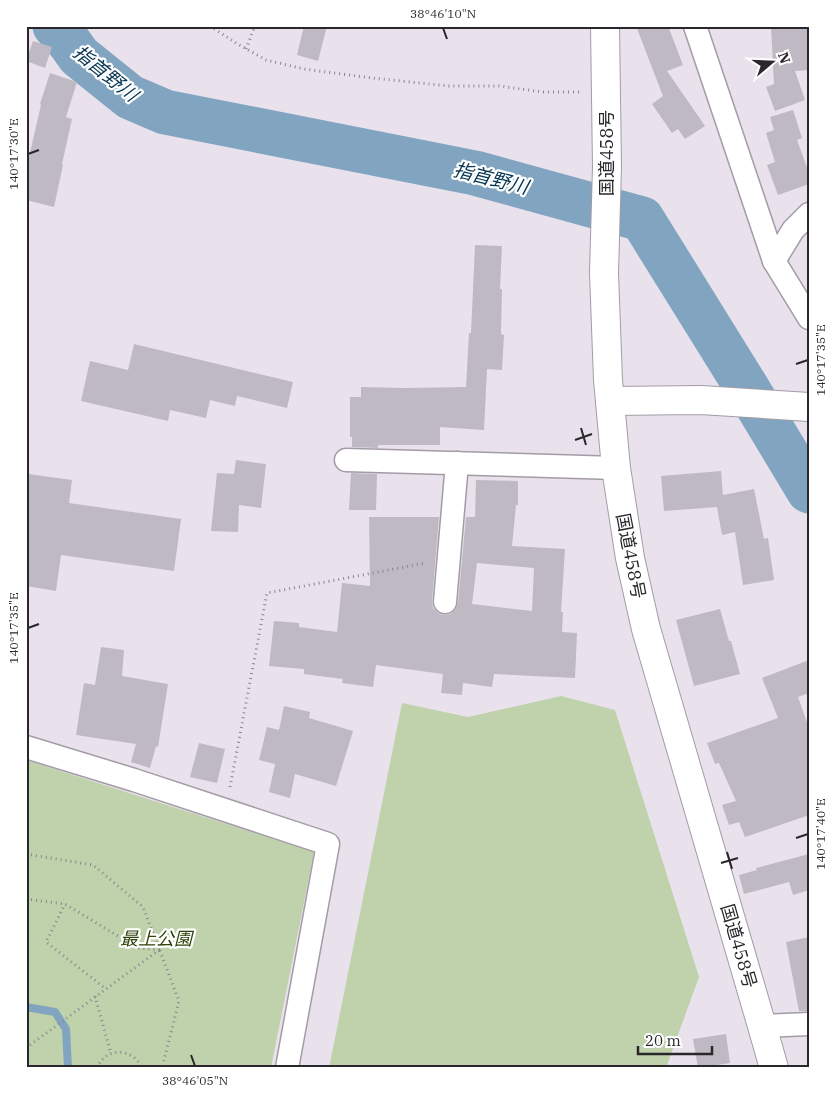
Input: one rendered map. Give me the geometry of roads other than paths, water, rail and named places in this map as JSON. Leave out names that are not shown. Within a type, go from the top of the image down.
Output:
[{"type":"main road","name":"国道458号","points":[[605,26],[607,167],[604,273],[608,380],[616,468],[630,558],[646,629],[774,1068]]},
{"type":"main road","points":[[610,401],[701,400],[809,407]]},
{"type":"street","points":[[695,26],[774,261],[809,318]]},
{"type":"street","points":[[774,261],[793,230],[809,214]]},
{"type":"street","points":[[346,460],[616,468]]},
{"type":"street","points":[[445,602],[457,463]]},
{"type":"street","points":[[26,747],[328,844],[287,1068]]},
{"type":"street","points":[[762,1026],[809,1024]]},
{"type":"waterway","name":"指首野川","points":[[55,26],[79,56],[130,97],[165,112],[475,173],[642,219],[809,491]]},
{"type":"waterway","points":[[26,1007],[55,1012],[66,1029],[68,1068]]},
{"type":"park label","name":"最上公園","points":[[156,938]]}]
